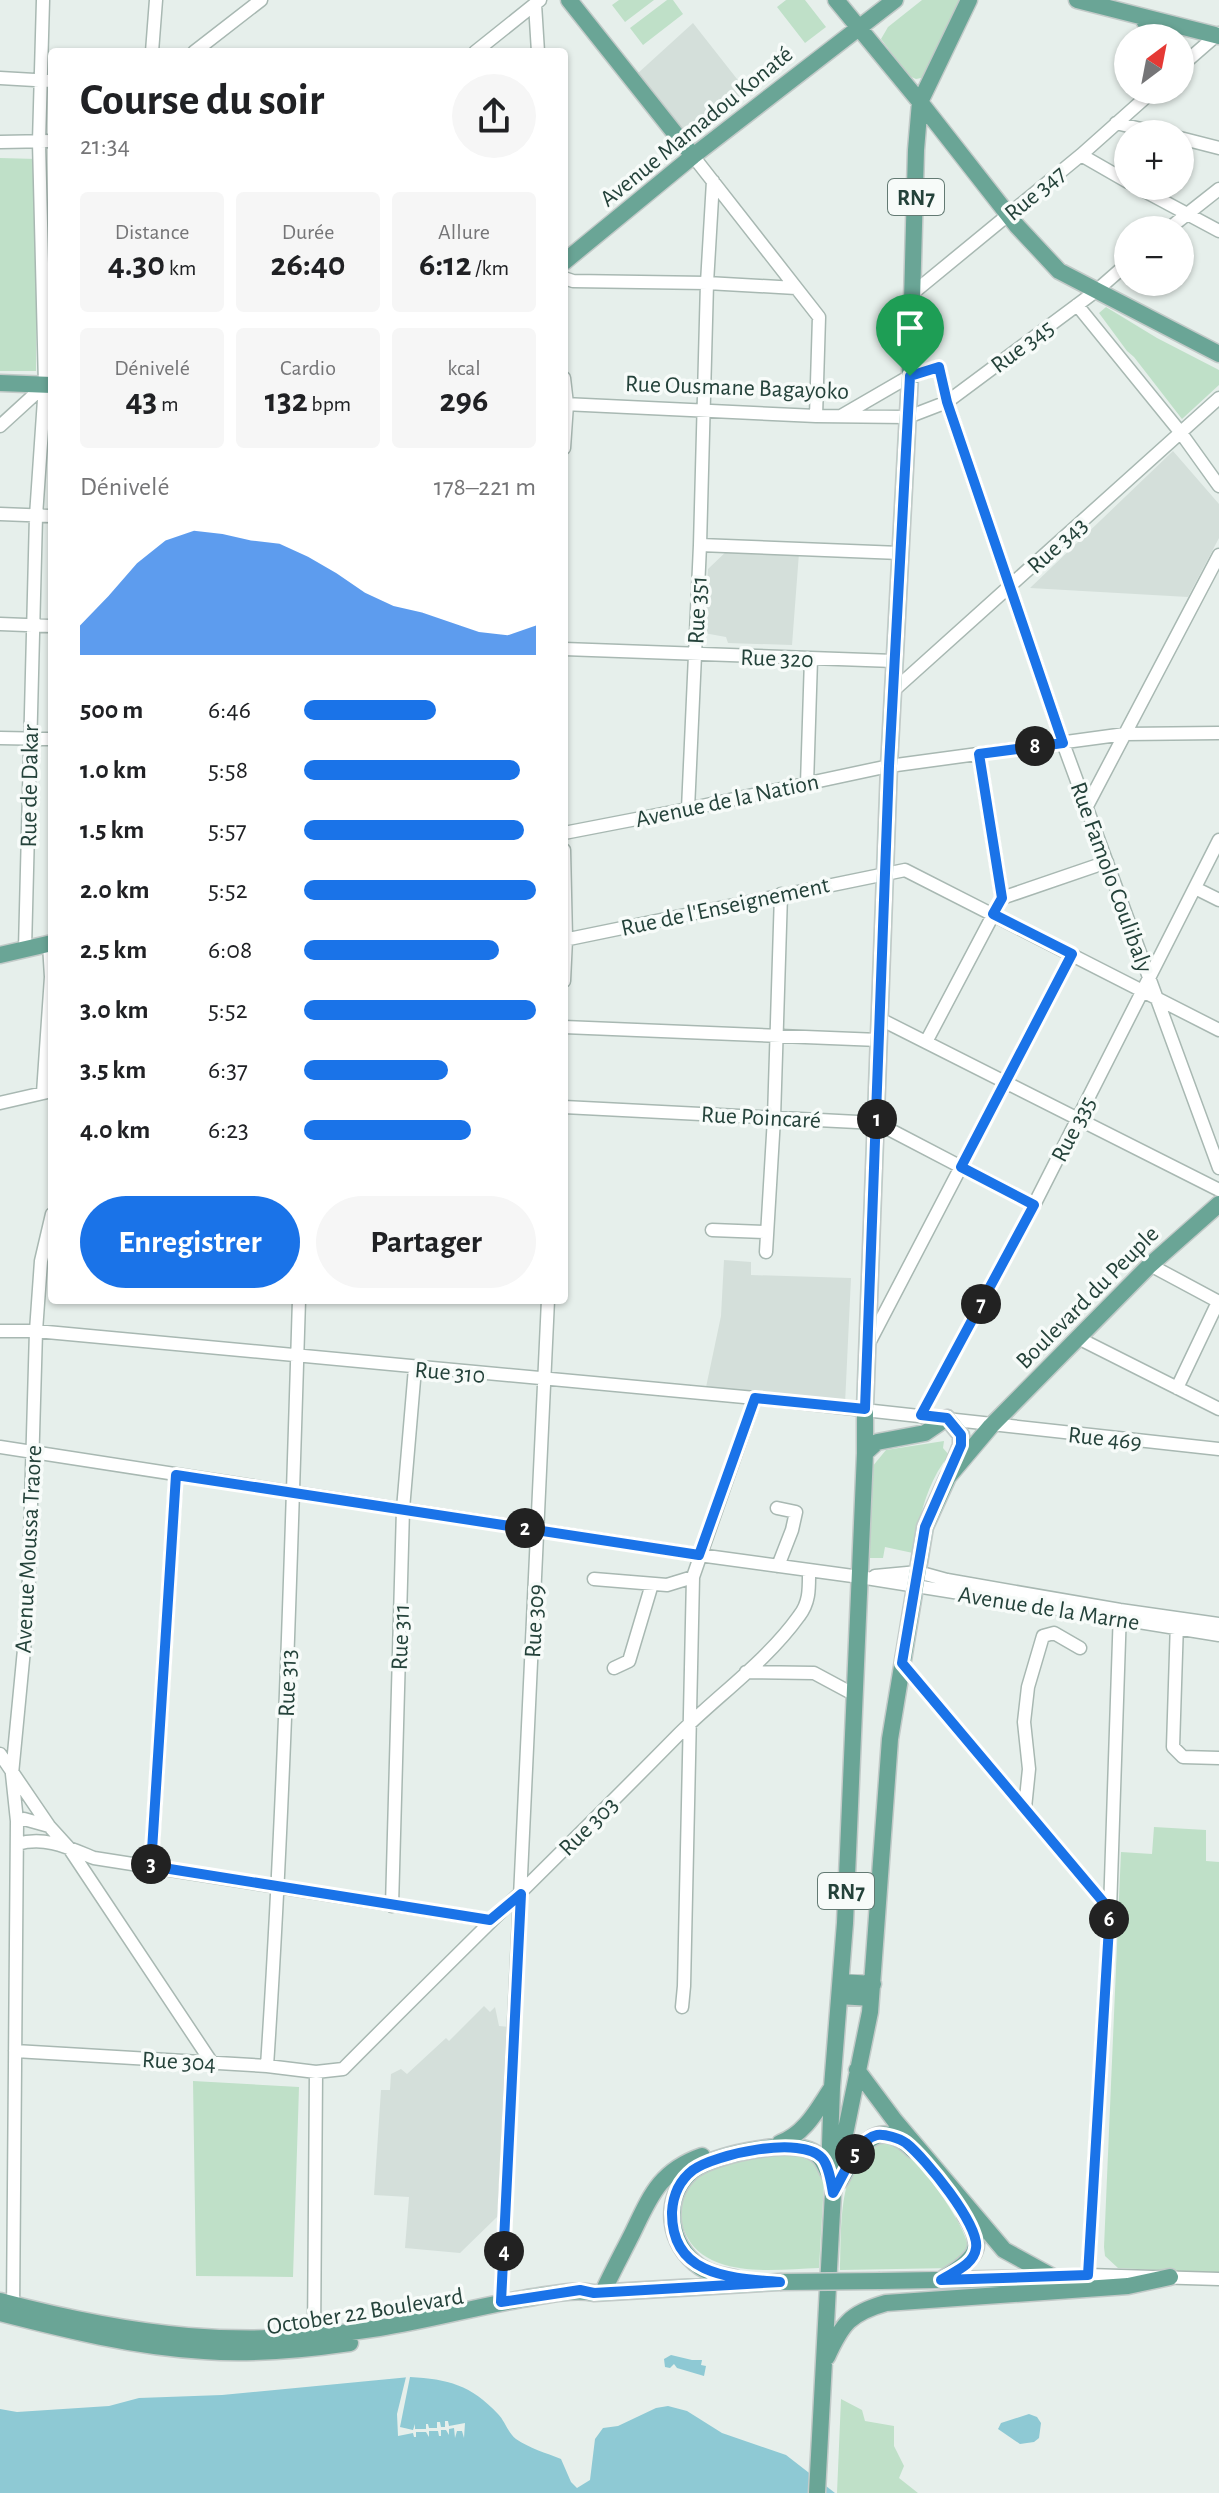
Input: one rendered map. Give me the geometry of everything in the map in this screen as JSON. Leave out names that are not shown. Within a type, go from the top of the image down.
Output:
[{"type":"main road","points":[[569,0],[693,156]]},
{"type":"main road","points":[[920,102],[969,0]]},
{"type":"main road","points":[[1077,0],[1218,35]]},
{"type":"main road","points":[[838,3],[862,11],[885,8],[871,45]]},
{"type":"main road","points":[[838,3],[1012,221],[1059,271],[1219,354]]},
{"type":"main road","name":"Avenue Mamadou Konaté","points":[[568,259],[693,156],[885,8]]},
{"type":"main road","points":[[1142,17],[1146,24]]},
{"type":"main road","name":"RN7","points":[[817,2493],[833,2193],[829,2174],[832,2087],[855,1695],[889,766],[910,376],[920,102]]},
{"type":"main road","points":[[0,383],[48,383]]},
{"type":"main road","points":[[0,955],[48,945]]},
{"type":"main road","name":"Boulevard du Peuple","points":[[948,1477],[991,1426],[1150,1265],[1219,1204]]},
{"type":"main road","points":[[833,2193],[872,1991],[885,1787],[916,1580],[925,1527],[961,1445],[961,1435],[947,1418],[925,1433],[877,1442],[865,1453]]},
{"type":"main road","points":[[840,1989],[872,1991]]},
{"type":"main road","points":[[857,2070],[895,2121],[1004,2250],[1055,2278]]},
{"type":"main road","points":[[599,2292],[651,2194],[669,2173],[686,2162],[714,2152],[793,2139],[808,2123],[832,2087]]},
{"type":"main road","points":[[833,2193],[857,2151],[870,2138],[878,2135],[906,2143],[945,2188],[975,2233],[977,2247],[973,2259],[941,2280]]},
{"type":"main road","points":[[780,2282],[716,2274],[700,2267],[687,2256],[672,2226],[677,2188],[693,2170],[712,2160],[793,2146],[811,2150],[822,2158],[829,2174]]},
{"type":"main road","points":[[822,2380],[834,2343],[852,2317],[886,2303],[1128,2286],[1170,2277]]},
{"type":"main road","points":[[6,2309],[127,2330],[203,2339],[314,2342],[501,2302],[580,2290],[599,2292],[780,2282],[1055,2278]]},
{"type":"main road","name":"October 22 Boulevard","points":[[314,2342],[383,2338],[581,2299],[599,2292]]},
{"type":"street","name":"Rue de Dakar","points":[[43,0],[48,297]]},
{"type":"street","points":[[152,48],[156,0]]},
{"type":"street","points":[[199,48],[258,1]]},
{"type":"street","points":[[480,48],[538,2]]},
{"type":"street","points":[[538,2],[538,48]]},
{"type":"street","points":[[1194,55],[1218,35]]},
{"type":"street","points":[[0,78],[46,80]]},
{"type":"street","name":"Rue 347","points":[[1119,120],[1138,104]]},
{"type":"street","name":"Rue 347","points":[[913,293],[1012,221],[1114,125]]},
{"type":"street","points":[[0,142],[45,142]]},
{"type":"street","points":[[1194,142],[1219,148]]},
{"type":"street","points":[[1081,155],[1114,174]]},
{"type":"street","points":[[693,156],[819,317],[816,416]]},
{"type":"street","name":"Rue 351","points":[[688,809],[713,181]]},
{"type":"street","points":[[1185,215],[1219,189]]},
{"type":"street","points":[[1159,200],[1219,231]]},
{"type":"street","name":"Rue 345","points":[[908,417],[947,402],[1114,275]]},
{"type":"street","points":[[568,279],[796,288]]},
{"type":"street","points":[[1077,305],[1181,433],[1219,486]]},
{"type":"street","name":"Rue Famolo Coulibaly","points":[[910,376],[939,367],[947,402],[1063,743],[1219,1168]]},
{"type":"street","points":[[841,416],[910,376]]},
{"type":"street","points":[[0,426],[48,385]]},
{"type":"street","name":"Rue 343","points":[[893,691],[1219,398]]},
{"type":"street","name":"Rue de Dakar","points":[[25,949],[36,516],[48,402]]},
{"type":"street","name":"Rue Ousmane Bagayoko","points":[[568,404],[816,416],[908,417]]},
{"type":"street","points":[[0,514],[48,516]]},
{"type":"street","points":[[700,545],[900,553]]},
{"type":"street","points":[[1086,808],[1219,555]]},
{"type":"street","points":[[0,624],[48,626]]},
{"type":"street","name":"Rue 320","points":[[568,649],[894,661]]},
{"type":"street","points":[[807,784],[811,659]]},
{"type":"street","name":"Avenue de la Nation","points":[[568,832],[889,766],[1125,734],[1219,733]]},
{"type":"street","points":[[0,738],[48,739]]},
{"type":"street","points":[[926,1042],[1002,898],[979,754]]},
{"type":"street","name":"Rue 335","points":[[921,1415],[1034,1205],[1219,840]]},
{"type":"street","points":[[1002,898],[1107,862]]},
{"type":"street","name":"Rue de l'Enseignement","points":[[568,939],[886,873],[910,871],[1219,1030]]},
{"type":"street","points":[[1195,888],[1219,900]]},
{"type":"street","points":[[766,1252],[778,1036],[781,894]]},
{"type":"street","points":[[867,1345],[1072,954]]},
{"type":"street","points":[[880,1019],[1219,1190]]},
{"type":"street","points":[[568,1027],[879,1040]]},
{"type":"street","points":[[0,1103],[48,1092]]},
{"type":"street","name":"Rue Poincaré","points":[[568,1107],[877,1123],[1034,1205]]},
{"type":"street","points":[[712,1230],[767,1232]]},
{"type":"street","name":"Avenue Moussa Traore","points":[[6,2309],[14,2141],[17,1821],[12,1774],[28,1608],[36,1331],[41,1261],[48,1231]]},
{"type":"street","points":[[1150,1265],[1219,1302],[1177,1388]]},
{"type":"street","name":"Rue 313","points":[[267,2066],[279,1887],[295,1493],[299,1304]]},
{"type":"street","name":"Rue 309","points":[[501,2302],[548,1304]]},
{"type":"street","name":"Rue 310","points":[[0,1331],[36,1331],[921,1415]]},
{"type":"street","points":[[1078,1338],[1219,1409]]},
{"type":"street","name":"Rue 311","points":[[392,1906],[403,1509],[415,1368]]},
{"type":"street","points":[[682,2007],[693,1577],[755,1398]]},
{"type":"street","name":"Rue 469","points":[[921,1415],[991,1426],[1219,1449]]},
{"type":"street","name":"Avenue de la Marne","points":[[0,1447],[699,1555],[860,1577],[916,1580],[1177,1624],[1219,1635]]},
{"type":"street","points":[[151,1866],[176,1475]]},
{"type":"street","points":[[777,1508],[796,1512],[778,1566]]},
{"type":"street","name":"Rue 303","points":[[343,2069],[691,1722],[777,1644],[809,1597],[809,1570]]},
{"type":"street","points":[[594,1579],[667,1585],[693,1577]]},
{"type":"street","points":[[614,1668],[629,1661],[652,1584]]},
{"type":"street","points":[[1088,2275],[1110,1910],[1120,1615]]},
{"type":"street","points":[[1177,1624],[1173,1747],[1183,1757],[1219,1758]]},
{"type":"street","name":"Avenue de la Marne","points":[[1177,1624],[1219,1624]]},
{"type":"street","points":[[1025,1808],[1029,1769],[1024,1722],[1028,1687],[1043,1636],[1054,1633],[1080,1648]]},
{"type":"street","points":[[902,1663],[1110,1910]]},
{"type":"street","points":[[746,1672],[814,1673],[855,1695]]},
{"type":"street","points":[[0,1754],[49,1826],[69,1848],[212,2063]]},
{"type":"street","points":[[17,1821],[35,1820],[49,1826]]},
{"type":"street","points":[[17,1844],[33,1839],[49,1841],[94,1858],[490,1920]]},
{"type":"street","name":"Rue 304","points":[[15,2051],[267,2066],[316,2072],[343,2069]]},
{"type":"street","points":[[314,2342],[316,2072]]},
{"type":"street","points":[[0,2140],[14,2141]]},
{"type":"street","points":[[1055,2278],[1088,2275],[1219,2279]]},
{"type":"shaded area","points":[[693,23],[748,93],[691,139],[637,74]]},
{"type":"shaded area","points":[[1173,451],[1219,504],[1219,538],[1188,597],[1030,588]]},
{"type":"shaded area","points":[[731,547],[799,553],[792,645],[728,643],[726,637],[704,633],[708,569]]},
{"type":"shaded area","points":[[724,1260],[751,1262],[751,1275],[851,1278],[845,1404],[705,1392],[721,1316]]},
{"type":"shaded area","points":[[484,2006],[490,2012],[495,2007],[499,2026],[511,2027],[498,2216],[460,2253],[405,2248],[409,2197],[374,2195],[381,2090],[390,2090],[391,2074],[401,2069],[407,2074],[446,2038],[449,2041]]},
{"type":"green space","points":[[619,0],[654,0],[625,22],[612,5]]},
{"type":"green space","points":[[667,0],[673,0],[683,14],[643,45],[630,28]]},
{"type":"green space","points":[[786,0],[805,0],[826,27],[805,43],[777,7]]},
{"type":"green space","points":[[922,0],[970,0],[926,77],[916,79],[909,76],[881,39],[888,27]]},
{"type":"green space","points":[[0,158],[37,159],[36,371],[0,371]]},
{"type":"green space","points":[[1106,307],[1219,370],[1219,385],[1182,419],[1099,313]]},
{"type":"green space","points":[[944,1441],[943,1448],[949,1455],[929,1489],[913,1553],[885,1547],[883,1558],[868,1558],[872,1467],[886,1450]]},
{"type":"green space","points":[[1154,1827],[1206,1830],[1206,1861],[1219,1862],[1219,2273],[1118,2268],[1105,2256],[1121,1852],[1152,1854]]},
{"type":"green space","points":[[193,2081],[299,2087],[293,2277],[196,2276]]},
{"type":"green space","points":[[881,2139],[902,2148],[911,2156],[961,2227],[968,2249],[965,2257],[953,2268],[840,2270],[842,2216],[849,2179],[866,2149]]},
{"type":"green space","points":[[792,2153],[813,2162],[824,2183],[819,2268],[743,2269],[719,2263],[692,2244],[680,2216],[685,2191],[694,2179],[723,2163]]},
{"type":"green space","points":[[841,2399],[862,2410],[865,2421],[894,2426],[894,2446],[904,2466],[899,2478],[918,2493],[837,2493]]},
{"type":"water","points":[[671,2355],[702,2360],[701,2365],[706,2366],[704,2376],[677,2368],[674,2364],[670,2368],[665,2367],[664,2359]]},
{"type":"water","points":[[410,2377],[458,2385],[478,2396],[498,2414],[516,2439],[561,2459],[577,2488],[590,2480],[595,2439],[603,2428],[618,2426],[656,2408],[668,2406],[687,2411],[722,2433],[786,2455],[835,2493],[0,2493],[0,2409],[17,2412],[109,2406],[139,2398],[222,2395]]},
{"type":"water","points":[[1029,2414],[1041,2423],[1039,2438],[1034,2442],[1020,2444],[998,2429],[1001,2423]]},
{"type":"pier","points":[[406,2377],[410,2377],[400,2427],[413,2430],[415,2424],[415,2429],[426,2429],[426,2424],[429,2428],[437,2428],[437,2422],[441,2427],[445,2427],[445,2421],[449,2426],[465,2423],[464,2438],[462,2431],[457,2431],[455,2438],[454,2428],[449,2429],[449,2435],[446,2430],[441,2430],[441,2436],[438,2431],[429,2431],[429,2437],[426,2432],[416,2432],[416,2437],[413,2433],[398,2436],[397,2414]]},
{"type":"route","points":[[939,367],[947,402],[1063,743],[979,754],[1002,898],[993,914],[1072,954],[961,1167],[1034,1205],[921,1415],[947,1418],[961,1435],[961,1445],[925,1527],[902,1663],[1110,1910],[1088,2275],[941,2280],[973,2259],[977,2247],[975,2233],[968,2219],[918,2155],[897,2138],[878,2135],[863,2143],[833,2193],[822,2158],[811,2150],[793,2146],[712,2160],[693,2170],[677,2188],[672,2226],[687,2256],[700,2267],[716,2274],[780,2282],[594,2293],[580,2290],[501,2302],[521,1894],[490,1920],[151,1866],[176,1475],[699,1555],[755,1398],[865,1409],[889,766],[910,376],[939,367]]}]
